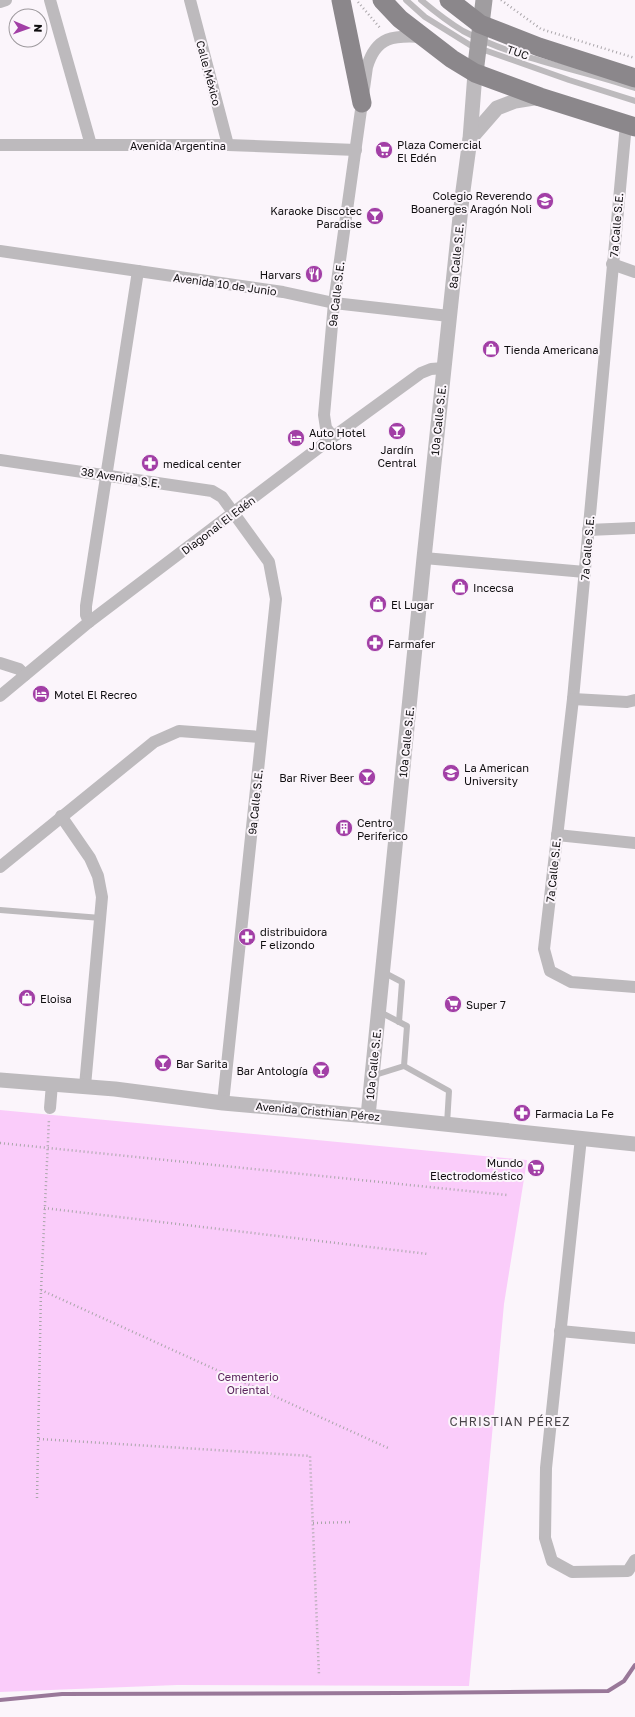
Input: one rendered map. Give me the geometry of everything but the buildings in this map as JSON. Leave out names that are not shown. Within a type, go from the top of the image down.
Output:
[{"type":"main road","points":[[341,0],[362,104]]},
{"type":"main road","points":[[382,0],[400,19],[452,59],[475,73],[540,97],[630,126]]},
{"type":"main road","points":[[449,0],[479,37],[539,48],[635,78]]},
{"type":"main road","points":[[475,73],[484,0]]},
{"type":"street","points":[[0,2],[6,0]]},
{"type":"street","points":[[50,0],[91,145]]},
{"type":"street","name":"Calle México","points":[[190,0],[228,145]]},
{"type":"street","name":"9a Calle S.E.","points":[[332,437],[326,428],[324,415],[334,303],[367,67],[376,46],[387,40],[398,37],[424,37]]},
{"type":"street","name":"8a Calle S.E.","points":[[444,368],[470,139],[475,73]]},
{"type":"street","points":[[470,139],[497,108],[515,101],[540,97]]},
{"type":"street","name":"7a Calle S.E.","points":[[630,126],[612,264],[585,572],[544,949],[550,971],[572,982],[635,987]]},
{"type":"street","name":"Avenida Argentina","points":[[0,145],[228,145],[356,150]]},
{"type":"street","name":"Avenida 10 de Junio","points":[[0,251],[283,292],[334,303],[449,316]]},
{"type":"street","points":[[612,264],[635,272]]},
{"type":"street","points":[[89,622],[86,614],[86,606],[138,271]]},
{"type":"street","name":"Diagonal El Edén","points":[[0,696],[89,622],[332,437],[421,373],[431,369],[444,368]]},
{"type":"street","name":"10a Calle S.E.","points":[[368,1116],[444,368]]},
{"type":"street","name":"38 Avenida S.E.","points":[[0,460],[106,474],[212,491],[222,497],[234,513]]},
{"type":"street","name":"9a Calle S.E.","points":[[223,1103],[276,599],[269,562],[234,513]]},
{"type":"street","points":[[588,530],[635,528]]},
{"type":"street","points":[[424,558],[585,572]]},
{"type":"street","points":[[0,663],[19,669],[25,676]]},
{"type":"street","points":[[572,699],[627,702],[635,700]]},
{"type":"street","points":[[0,867],[154,742],[179,731],[261,737]]},
{"type":"street","points":[[61,816],[90,858],[98,876],[102,897],[85,1086]]},
{"type":"street","points":[[557,835],[635,843]]},
{"type":"street","name":"Avenida Cristhian Pérez","points":[[0,1080],[85,1086],[223,1103],[368,1116],[635,1144]]},
{"type":"street","points":[[50,1108],[52,1084]]},
{"type":"street","points":[[581,1138],[546,1468],[545,1538],[552,1561],[572,1572],[628,1571],[635,1560]]},
{"type":"street","points":[[560,1331],[635,1338]]},
{"type":"lane","name":"TUC","points":[[406,0],[426,17],[454,36],[479,37],[550,64],[635,88]]},
{"type":"lane","name":"TUC","points":[[421,0],[450,23],[479,37],[635,101]]},
{"type":"lane","points":[[0,910],[101,918]]},
{"type":"lane","points":[[383,972],[402,982],[399,1022]]},
{"type":"lane","points":[[379,1011],[407,1026],[404,1066]]},
{"type":"lane","points":[[372,1076],[404,1066],[449,1091],[447,1124]]},
{"type":"path","points":[[501,0],[541,29],[635,58]]},
{"type":"path","points":[[37,1498],[41,1290],[50,1108]]},
{"type":"path","points":[[0,1143],[48,1146],[507,1195]]},
{"type":"path","points":[[44,1208],[428,1254]]},
{"type":"path","points":[[41,1290],[388,1448]]},
{"type":"path","points":[[39,1439],[310,1456],[320,1675]]},
{"type":"path","points":[[313,1523],[353,1522]]},
{"type":"green space","name":"Cementerio Oriental","points":[[0,1110],[527,1160],[504,1304],[469,1686],[177,1685],[0,1692]]},
{"type":"waterway","points":[[0,1700],[62,1694],[608,1691],[624,1681],[635,1665]]},
{"type":"place","name":"Plaza Comercial El Edén","points":[[384,150]]},
{"type":"place","name":"Colegio Reverendo Boanerges Aragón Noli","points":[[545,201]]},
{"type":"place","name":"Karaoke Discotec Paradise","points":[[375,216]]},
{"type":"place","name":"Harvars","points":[[314,274]]},
{"type":"place","name":"Tienda Americana","points":[[491,349]]},
{"type":"place","name":"Jardín Central","points":[[397,431]]},
{"type":"place","name":"Auto Hotel J Colors","points":[[296,438]]},
{"type":"place","name":"medical center","points":[[150,463]]},
{"type":"place","name":"Incecsa","points":[[460,587]]},
{"type":"place","name":"El Lugar","points":[[378,604]]},
{"type":"place","name":"Farmafer","points":[[375,643]]},
{"type":"place","name":"Motel El Recreo","points":[[41,694]]},
{"type":"place","name":"La American University","points":[[451,773]]},
{"type":"place","name":"Bar River Beer","points":[[367,777]]},
{"type":"place","name":"Centro Periferico","points":[[344,828]]},
{"type":"place","name":"distribuidora F elizondo","points":[[247,937]]},
{"type":"place","name":"Eloisa","points":[[27,998]]},
{"type":"place","name":"Super 7","points":[[453,1004]]},
{"type":"place","name":"Bar Sarita","points":[[163,1063]]},
{"type":"place","name":"Bar Antología","points":[[321,1070]]},
{"type":"place","name":"Farmacia La Fe","points":[[522,1113]]},
{"type":"place","name":"Mundo Electrodoméstico","points":[[536,1168]]},
{"type":"district","name":"CHRISTIAN PÉREZ","points":[[510,1421]]}]
